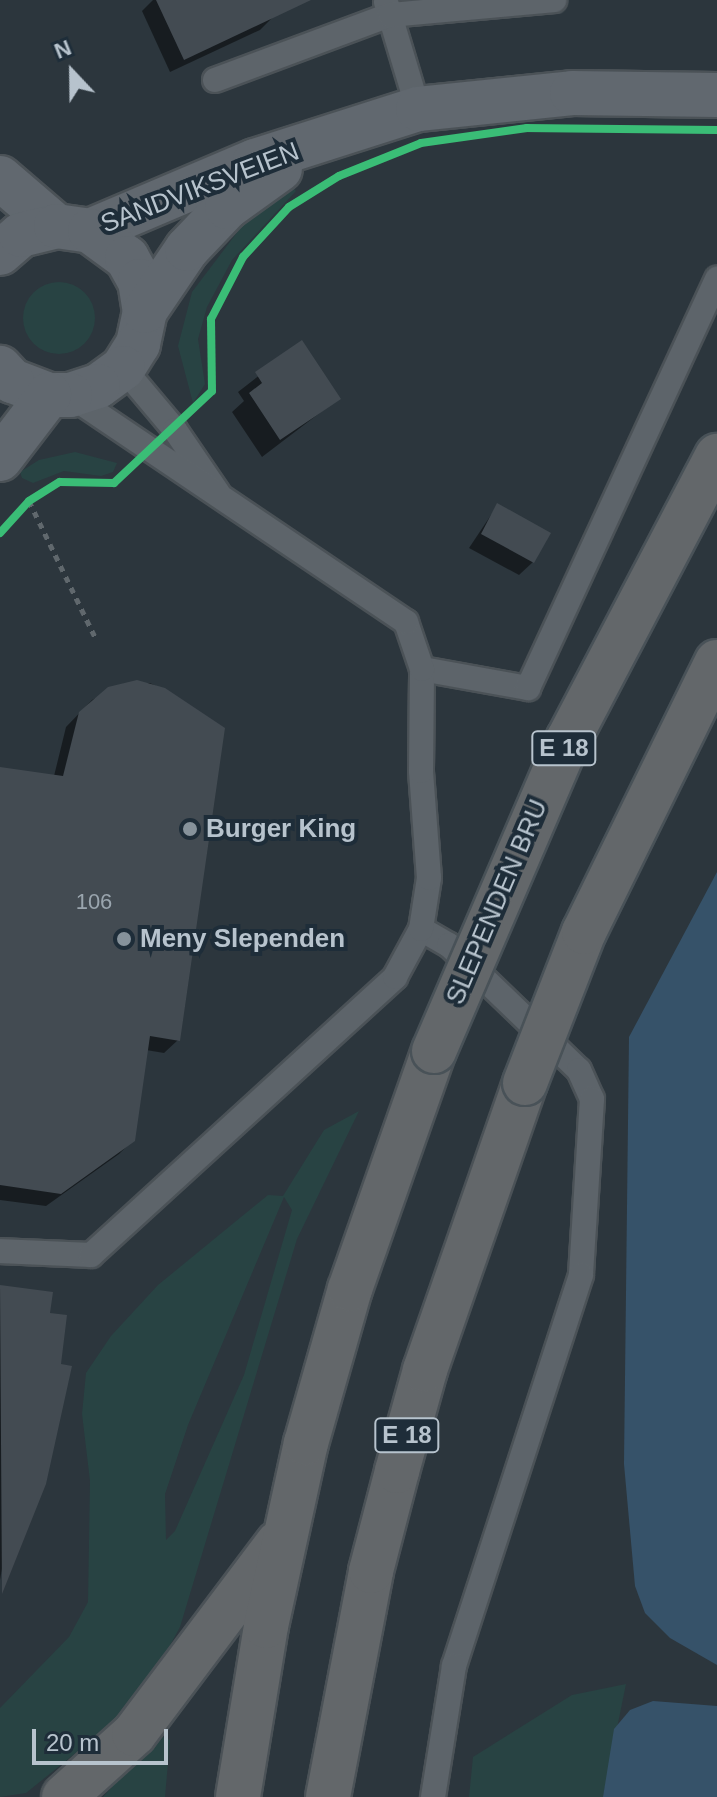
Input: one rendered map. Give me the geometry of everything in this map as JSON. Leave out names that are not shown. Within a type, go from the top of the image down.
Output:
[{"type":"highway","name":"SLEPENDEN BRU","points":[[286,1532],[350,1289],[434,1051],[568,740],[717,456]]},
{"type":"highway","name":"E 18","points":[[328,1797],[371,1571],[425,1370],[525,1083],[584,932],[717,662]]},
{"type":"highway","name":"E 18","points":[[64,1797],[134,1734],[286,1532]]},
{"type":"highway","name":"E 18","points":[[238,1797],[286,1532]]},
{"type":"main road","name":"SANDVIKSVEIEN","points":[[0,253],[21,235],[73,229],[255,161],[310,146],[418,109],[572,93],[717,95]]},
{"type":"main road","name":"SANDVIKSVEIEN","points":[[145,311],[187,249],[227,207],[310,146]]},
{"type":"main road","points":[[0,178],[73,229],[127,258],[140,281],[145,311],[138,344],[123,368],[98,386],[59,395],[12,381],[0,368]]},
{"type":"main road","points":[[9,475],[59,395]]},
{"type":"lane","points":[[215,80],[387,8],[554,0]]},
{"type":"lane","points":[[387,8],[418,109]]},
{"type":"lane","points":[[422,669],[528,688],[717,279]]},
{"type":"lane","points":[[123,368],[175,430],[226,505]]},
{"type":"lane","points":[[0,1251],[91,1255],[395,977],[421,929],[429,878],[421,771],[422,669],[406,622],[59,395]]},
{"type":"lane","points":[[421,929],[449,945],[579,1070],[592,1099],[581,1275],[454,1666],[433,1797]]},
{"type":"path","points":[[9,475],[29,501],[95,637]]},
{"type":"path","points":[[19,511],[39,494]]},
{"type":"green space","points":[[293,188],[296,191],[232,260],[207,307],[198,339],[205,384],[193,403],[178,346],[192,292],[245,222]]},
{"type":"green space","points":[[59,282],[79,288],[89,298],[95,318],[89,338],[79,348],[59,354],[39,348],[29,338],[23,318],[29,298],[39,288]]},
{"type":"green space","points":[[75,452],[117,463],[113,472],[101,476],[64,471],[33,483],[22,478],[20,472],[39,460]]},
{"type":"green space","points":[[359,1111],[297,1239],[180,1627],[154,1675],[124,1714],[26,1793],[0,1797],[0,1708],[69,1637],[88,1602],[90,1481],[82,1414],[86,1373],[111,1336],[158,1285],[268,1195],[283,1196],[324,1130]],"holes":[[[284,1197],[292,1210],[244,1375],[175,1531],[166,1540],[165,1494],[188,1425]]]},
{"type":"green space","points":[[626,1684],[603,1797],[469,1797],[473,1757],[572,1695]]},
{"type":"green space","points":[[158,1735],[170,1740],[165,1797],[103,1797]]},
{"type":"water","points":[[717,872],[717,1665],[670,1638],[645,1613],[635,1586],[624,1464],[629,1037]]},
{"type":"water","points":[[653,1701],[717,1706],[717,1797],[603,1797],[614,1729],[630,1710]]},
{"type":"building","points":[[156,0],[311,0],[184,60]]},
{"type":"building","points":[[302,340],[341,399],[280,440],[249,393],[262,383],[255,372]]},
{"type":"building","points":[[497,503],[551,533],[534,563],[481,534]]},
{"type":"building","points":[[137,680],[165,688],[225,728],[180,1041],[150,1036],[135,1141],[61,1194],[0,1185],[0,767],[63,776],[79,712],[108,687]]},
{"type":"building","points":[[0,1285],[53,1292],[50,1313],[67,1315],[61,1364],[72,1366],[46,1484],[2,1594]]},
{"type":"cycle path","points":[[0,533],[29,501],[60,482],[114,483],[212,391],[211,319],[243,257],[289,207],[339,176],[421,143],[527,128],[717,130]]},
{"type":"place","name":"Burger King","points":[[190,829]]},
{"type":"place","name":"Meny Slependen","points":[[124,939]]}]
